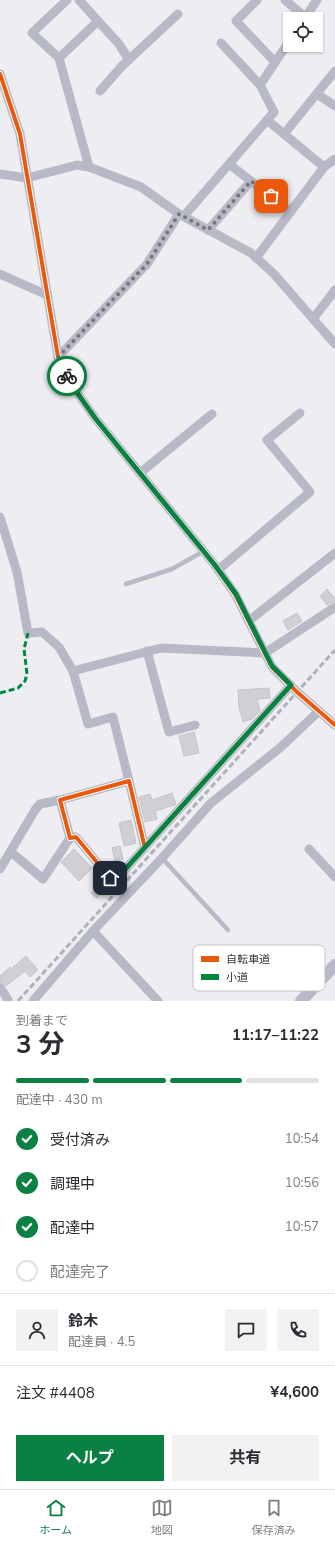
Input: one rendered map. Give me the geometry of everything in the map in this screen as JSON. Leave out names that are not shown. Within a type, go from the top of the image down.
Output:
[{"type":"street","points":[[67,0],[32,33],[59,58],[89,167]]},
{"type":"street","points":[[79,0],[119,44],[129,60]]},
{"type":"street","points":[[257,0],[236,21],[275,62]]},
{"type":"street","points":[[285,0],[298,12]]},
{"type":"street","points":[[309,12],[317,0]]},
{"type":"street","points":[[100,91],[129,60],[178,14]]},
{"type":"street","points":[[59,58],[98,21]]},
{"type":"street","points":[[58,357],[147,264],[181,215],[229,164],[274,112],[260,85],[221,43]]},
{"type":"street","points":[[260,85],[283,50]]},
{"type":"street","points":[[284,134],[335,71]]},
{"type":"street","points":[[0,74],[20,134],[58,357],[71,384],[95,418],[204,551],[236,594],[272,666],[335,725]]},
{"type":"street","points":[[317,94],[335,106]]},
{"type":"street","points":[[267,120],[324,167]]},
{"type":"street","points":[[256,258],[324,167],[335,159]]},
{"type":"street","points":[[229,164],[291,212]]},
{"type":"street","points":[[0,174],[27,178],[77,165],[89,167],[141,187],[181,215],[251,253],[274,274],[335,344]]},
{"type":"street","points":[[208,230],[251,181]]},
{"type":"street","points":[[0,274],[47,295]]},
{"type":"street","points":[[313,319],[335,290]]},
{"type":"street","points":[[218,570],[310,492],[267,440],[300,413]]},
{"type":"street","points":[[140,473],[212,414]]},
{"type":"street","points":[[0,517],[17,572],[28,633],[42,632],[59,647],[73,670],[88,724],[113,717],[145,848]]},
{"type":"street","points":[[250,620],[335,553]]},
{"type":"street","points":[[73,670],[161,648],[265,653],[335,607]]},
{"type":"street","points":[[147,651],[169,732],[195,725]]},
{"type":"street","points":[[70,838],[76,837],[110,878],[120,875],[291,685]]},
{"type":"street","points":[[33,1001],[93,931],[211,804],[281,746],[319,711]]},
{"type":"street","points":[[0,869],[6,856],[34,810],[40,804],[129,781]]},
{"type":"street","points":[[6,856],[43,880],[70,838],[60,800]]},
{"type":"street","points":[[309,849],[335,877]]},
{"type":"street","points":[[93,931],[158,1001]]},
{"type":"street","points":[[325,976],[335,965]]},
{"type":"street","points":[[0,987],[8,1000],[7,1001]]},
{"type":"street","points":[[301,1001],[310,991]]},
{"type":"lane","points":[[126,584],[172,569],[204,551]]},
{"type":"lane","points":[[162,858],[228,930]]},
{"type":"building","points":[[327,589],[335,601],[327,605],[320,596]]},
{"type":"building","points":[[297,613],[302,621],[288,630],[283,621]]},
{"type":"building","points":[[269,688],[270,698],[257,699],[260,711],[252,719],[243,722],[239,707],[238,690]]},
{"type":"building","points":[[194,732],[199,753],[184,756],[179,736]]},
{"type":"building","points":[[172,793],[176,804],[155,811],[157,819],[145,822],[139,797],[150,794],[152,800]]},
{"type":"building","points":[[131,820],[136,843],[124,846],[119,823]]},
{"type":"building","points":[[120,846],[123,859],[115,861],[112,848]]},
{"type":"building","points":[[74,849],[92,868],[79,881],[61,862]]},
{"type":"building","points":[[103,880],[109,886],[97,898],[91,893]]},
{"type":"building","points":[[26,956],[38,970],[30,977],[25,971],[6,986],[0,981],[0,976]]},
{"type":"railway","points":[[18,1001],[335,650]]},
{"type":"marked path","points":[[0,693],[18,688],[25,681],[27,674],[24,649],[28,633]]},
{"type":"cycle path","points":[[0,74],[20,134],[58,357],[71,384],[95,418],[214,564],[235,594],[272,667],[297,692],[335,725]]},
{"type":"cycle path","points":[[145,848],[129,781],[60,800],[70,838],[76,837],[110,878],[120,875],[291,685]]},
{"type":"way so far","points":[[67,376],[58,357],[147,264],[179,214],[208,230],[251,181],[271,196]]},
{"type":"route","points":[[67,376],[95,418],[214,564],[236,594],[272,666],[291,685],[120,875],[110,878]]}]
